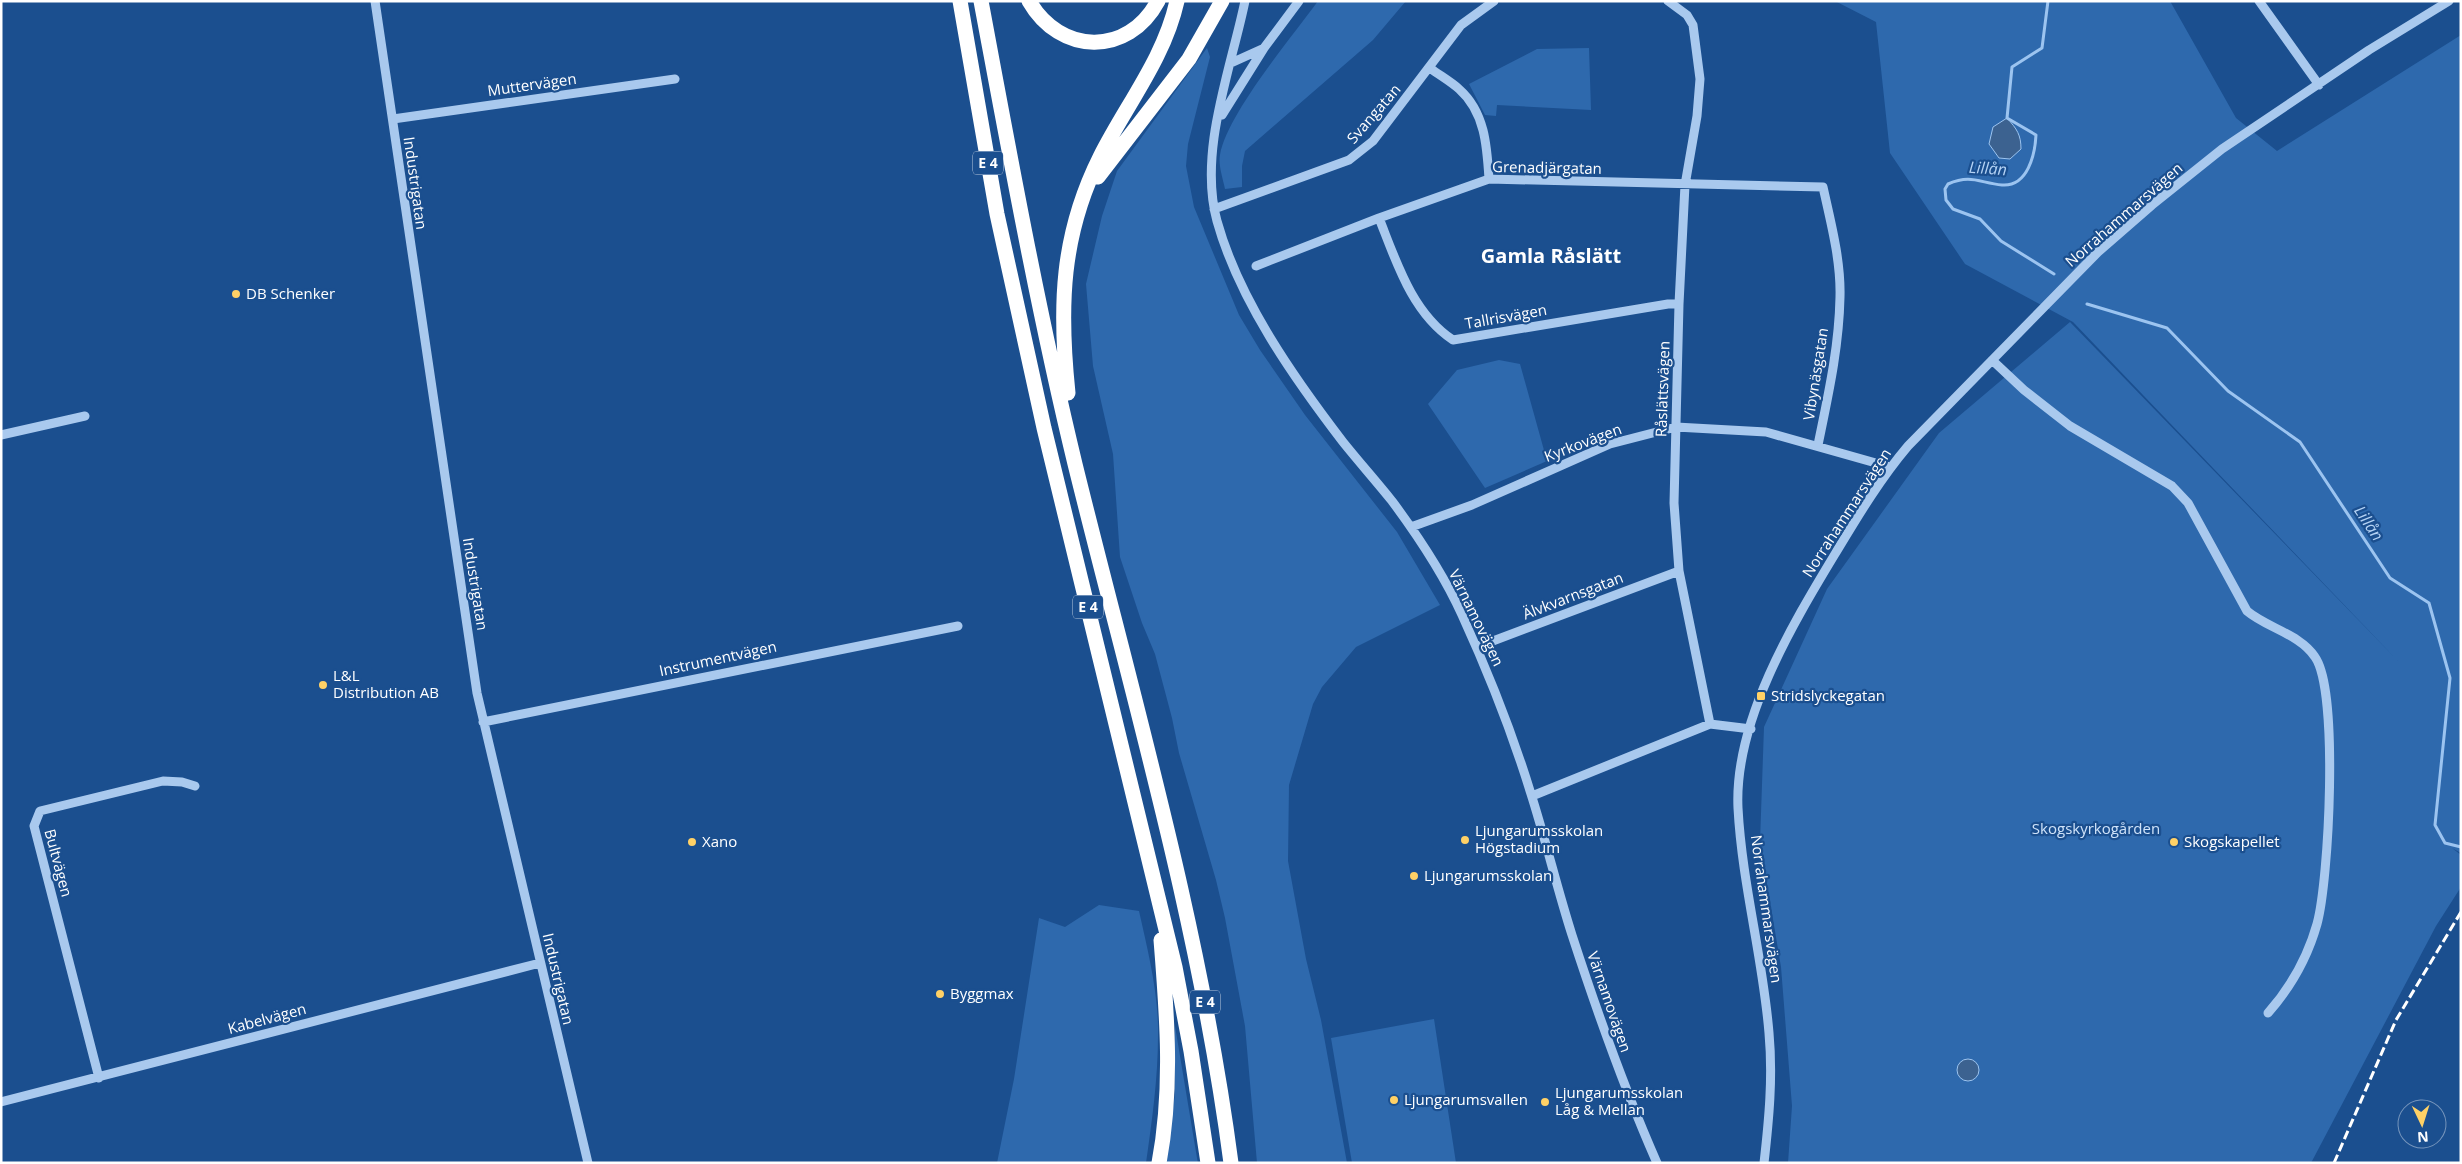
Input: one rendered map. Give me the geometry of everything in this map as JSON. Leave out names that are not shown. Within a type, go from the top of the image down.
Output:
[{"type":"highway","name":"E 4","points":[[960,1],[997,214],[1044,428],[1157,889],[1167,1010],[1168,1074],[1159,1163]]},
{"type":"highway","name":"E 4","points":[[981,1],[1020,212],[1076,464],[1198,964],[1231,1159]]},
{"type":"highway","points":[[1029,1],[1046,24],[1063,35],[1080,41],[1097,42],[1113,40],[1130,34],[1151,14],[1158,1]]},
{"type":"highway","points":[[1076,464],[1066,373],[1063,292],[1071,236],[1100,157],[1152,66],[1167,32],[1177,1]]},
{"type":"highway","points":[[1086,192],[1188,58],[1222,1]]},
{"type":"highway","points":[[1157,889],[1191,1051],[1208,1163]]},
{"type":"street","name":"Industrigatan","points":[[375,1],[477,693],[588,1163]]},
{"type":"street","points":[[1231,64],[1245,1]]},
{"type":"street","name":"Värnamovägen","points":[[1217,124],[1264,48],[1299,1]]},
{"type":"street","name":"Svangatan","points":[[1214,209],[1349,160],[1359,153],[1373,141],[1462,25],[1494,1]]},
{"type":"street","name":"Råslättsvägen","points":[[1668,1],[1687,14],[1694,35],[1700,79],[1697,116],[1685,185],[1679,304],[1674,503],[1679,571],[1710,724]]},
{"type":"street","points":[[2259,1],[2319,85]]},
{"type":"street","name":"Norrahammarsvägen","points":[[1764,1163],[1771,1093],[1769,1033],[1746,880],[1738,808],[1741,765],[1751,729],[1783,644],[1820,578],[1890,467],[1921,432],[2098,252],[2152,205],[2222,149],[2370,50],[2449,1]]},
{"type":"street","name":"Värnamovägen","points":[[1264,48],[1231,64],[1212,155],[1214,209],[1231,261],[1253,308],[1295,375],[1333,428],[1411,527],[1458,606],[1500,701],[1532,796],[1561,900],[1600,1018],[1656,1163]]},
{"type":"street","points":[[1430,68],[1459,89],[1478,114],[1484,129],[1489,179]]},
{"type":"street","name":"Muttervägen","points":[[392,119],[675,78]]},
{"type":"street","name":"Grenadjärgatan","points":[[1256,266],[1379,218],[1489,179],[1823,188]]},
{"type":"street","name":"Vibynäsgatan","points":[[1818,445],[1837,350],[1840,296],[1834,241],[1823,188]]},
{"type":"street","name":"Tallrisvägen","points":[[1379,218],[1407,288],[1442,331],[1453,340],[1668,304],[1679,304]]},
{"type":"street","points":[[1992,360],[2024,390],[2070,426],[2172,486],[2188,503],[2247,611],[2258,620],[2302,644],[2316,657],[2324,677],[2328,711],[2328,840],[2321,900],[2317,923],[2297,971],[2283,996],[2268,1013]]},
{"type":"street","points":[[1,434],[84,416]]},
{"type":"street","name":"Kyrkovägen","points":[[1411,527],[1472,505],[1610,444],[1676,428],[1766,432],[1818,445],[1890,467]]},
{"type":"street","name":"Älvkvarnsgatan","points":[[1477,647],[1679,571]]},
{"type":"street","name":"Instrumentvägen","points":[[483,722],[958,626]]},
{"type":"street","points":[[1532,796],[1710,724],[1751,729]]},
{"type":"street","name":"Bultvägen","points":[[99,1078],[34,826],[40,811],[153,784],[182,782],[195,786]]},
{"type":"street","name":"Kabelvägen","points":[[1,1102],[540,963]]},
{"type":"green space","points":[[1318,1],[1406,1],[1373,40],[1245,151],[1242,166],[1242,187],[1225,189],[1220,168],[1220,155],[1225,138],[1247,98]]},
{"type":"green space","name":"Skogskyrkogården","points":[[1835,1],[2170,1],[2236,118],[2277,151],[2461,35],[2461,853],[2452,848],[2461,855],[2461,887],[2436,926],[2311,1163],[1788,1163],[1792,1106],[1781,967],[1760,842],[1764,727],[1827,589],[1939,433],[2070,322],[2399,662],[2073,322],[1965,264],[1890,153],[1876,22]]},
{"type":"green space","points":[[1207,48],[1210,57],[1188,144],[1186,166],[1194,207],[1239,315],[1260,350],[1305,415],[1397,532],[1440,605],[1356,647],[1322,687],[1313,704],[1289,785],[1288,861],[1306,959],[1321,1020],[1347,1163],[1257,1163],[1245,1026],[1225,918],[1216,880],[1179,753],[1155,654],[1142,623],[1120,557],[1113,454],[1093,366],[1086,284],[1102,216],[1117,171]]},
{"type":"green space","points":[[1589,48],[1591,110],[1497,105],[1496,116],[1485,115],[1469,84],[1537,49]]},
{"type":"green space","points":[[1499,360],[1520,364],[1547,461],[1485,488],[1428,404],[1457,370]]},
{"type":"green space","points":[[1099,905],[1139,911],[1152,973],[1157,1005],[1158,1052],[1146,1163],[997,1163],[1014,1079],[1039,918],[1065,927]]},
{"type":"green space","name":"Ljungarumsvallen","points":[[1434,1019],[1456,1163],[1352,1163],[1331,1038]]},
{"type":"green space","points":[[1175,1026],[1198,1163],[1165,1163],[1175,1094]]},
{"type":"shaded area","points":[[2007,118],[2018,132],[2021,144],[2021,149],[2010,159],[1999,158],[1989,144],[1993,127]]},
{"type":"shaded area","points":[[1968,1059],[1976,1062],[1979,1070],[1976,1078],[1968,1081],[1960,1078],[1957,1070],[1960,1062]]},
{"type":"waterway","name":"Lillån","points":[[2048,1],[2042,48],[2012,67],[2007,118],[2036,135],[2032,160],[2028,168],[2018,181],[2011,184],[2002,185],[1969,179],[1948,184],[1945,189],[1946,200],[1953,209],[1980,219],[2001,241],[2054,274]]},
{"type":"waterway","name":"Lillån","points":[[2087,304],[2167,328],[2228,391],[2300,442],[2390,578],[2429,603],[2450,678],[2435,825],[2445,843],[2461,847]]},
{"type":"railway","points":[[2334,1163],[2396,1020],[2461,912]]},
{"type":"place","name":"DB Schenker","points":[[236,294]]},
{"type":"place","name":"L&L Distribution AB","points":[[323,685]]},
{"type":"place","name":"Stridslyckegatan","points":[[1761,696]]},
{"type":"place","name":"Ljungarumsskolan Högstadium","points":[[1465,840]]},
{"type":"place","name":"Xano","points":[[692,842]]},
{"type":"place","name":"Skogskapellet","points":[[2174,842]]},
{"type":"place","name":"Ljungarumsskolan","points":[[1414,876]]},
{"type":"place","name":"Byggmax","points":[[940,994]]},
{"type":"place","name":"Ljungarumsvallen","points":[[1394,1100]]},
{"type":"place","name":"Ljungarumsskolan Låg & Mellan","points":[[1545,1102]]},
{"type":"district","name":"Gamla Råslätt","points":[[1551,256]]}]
